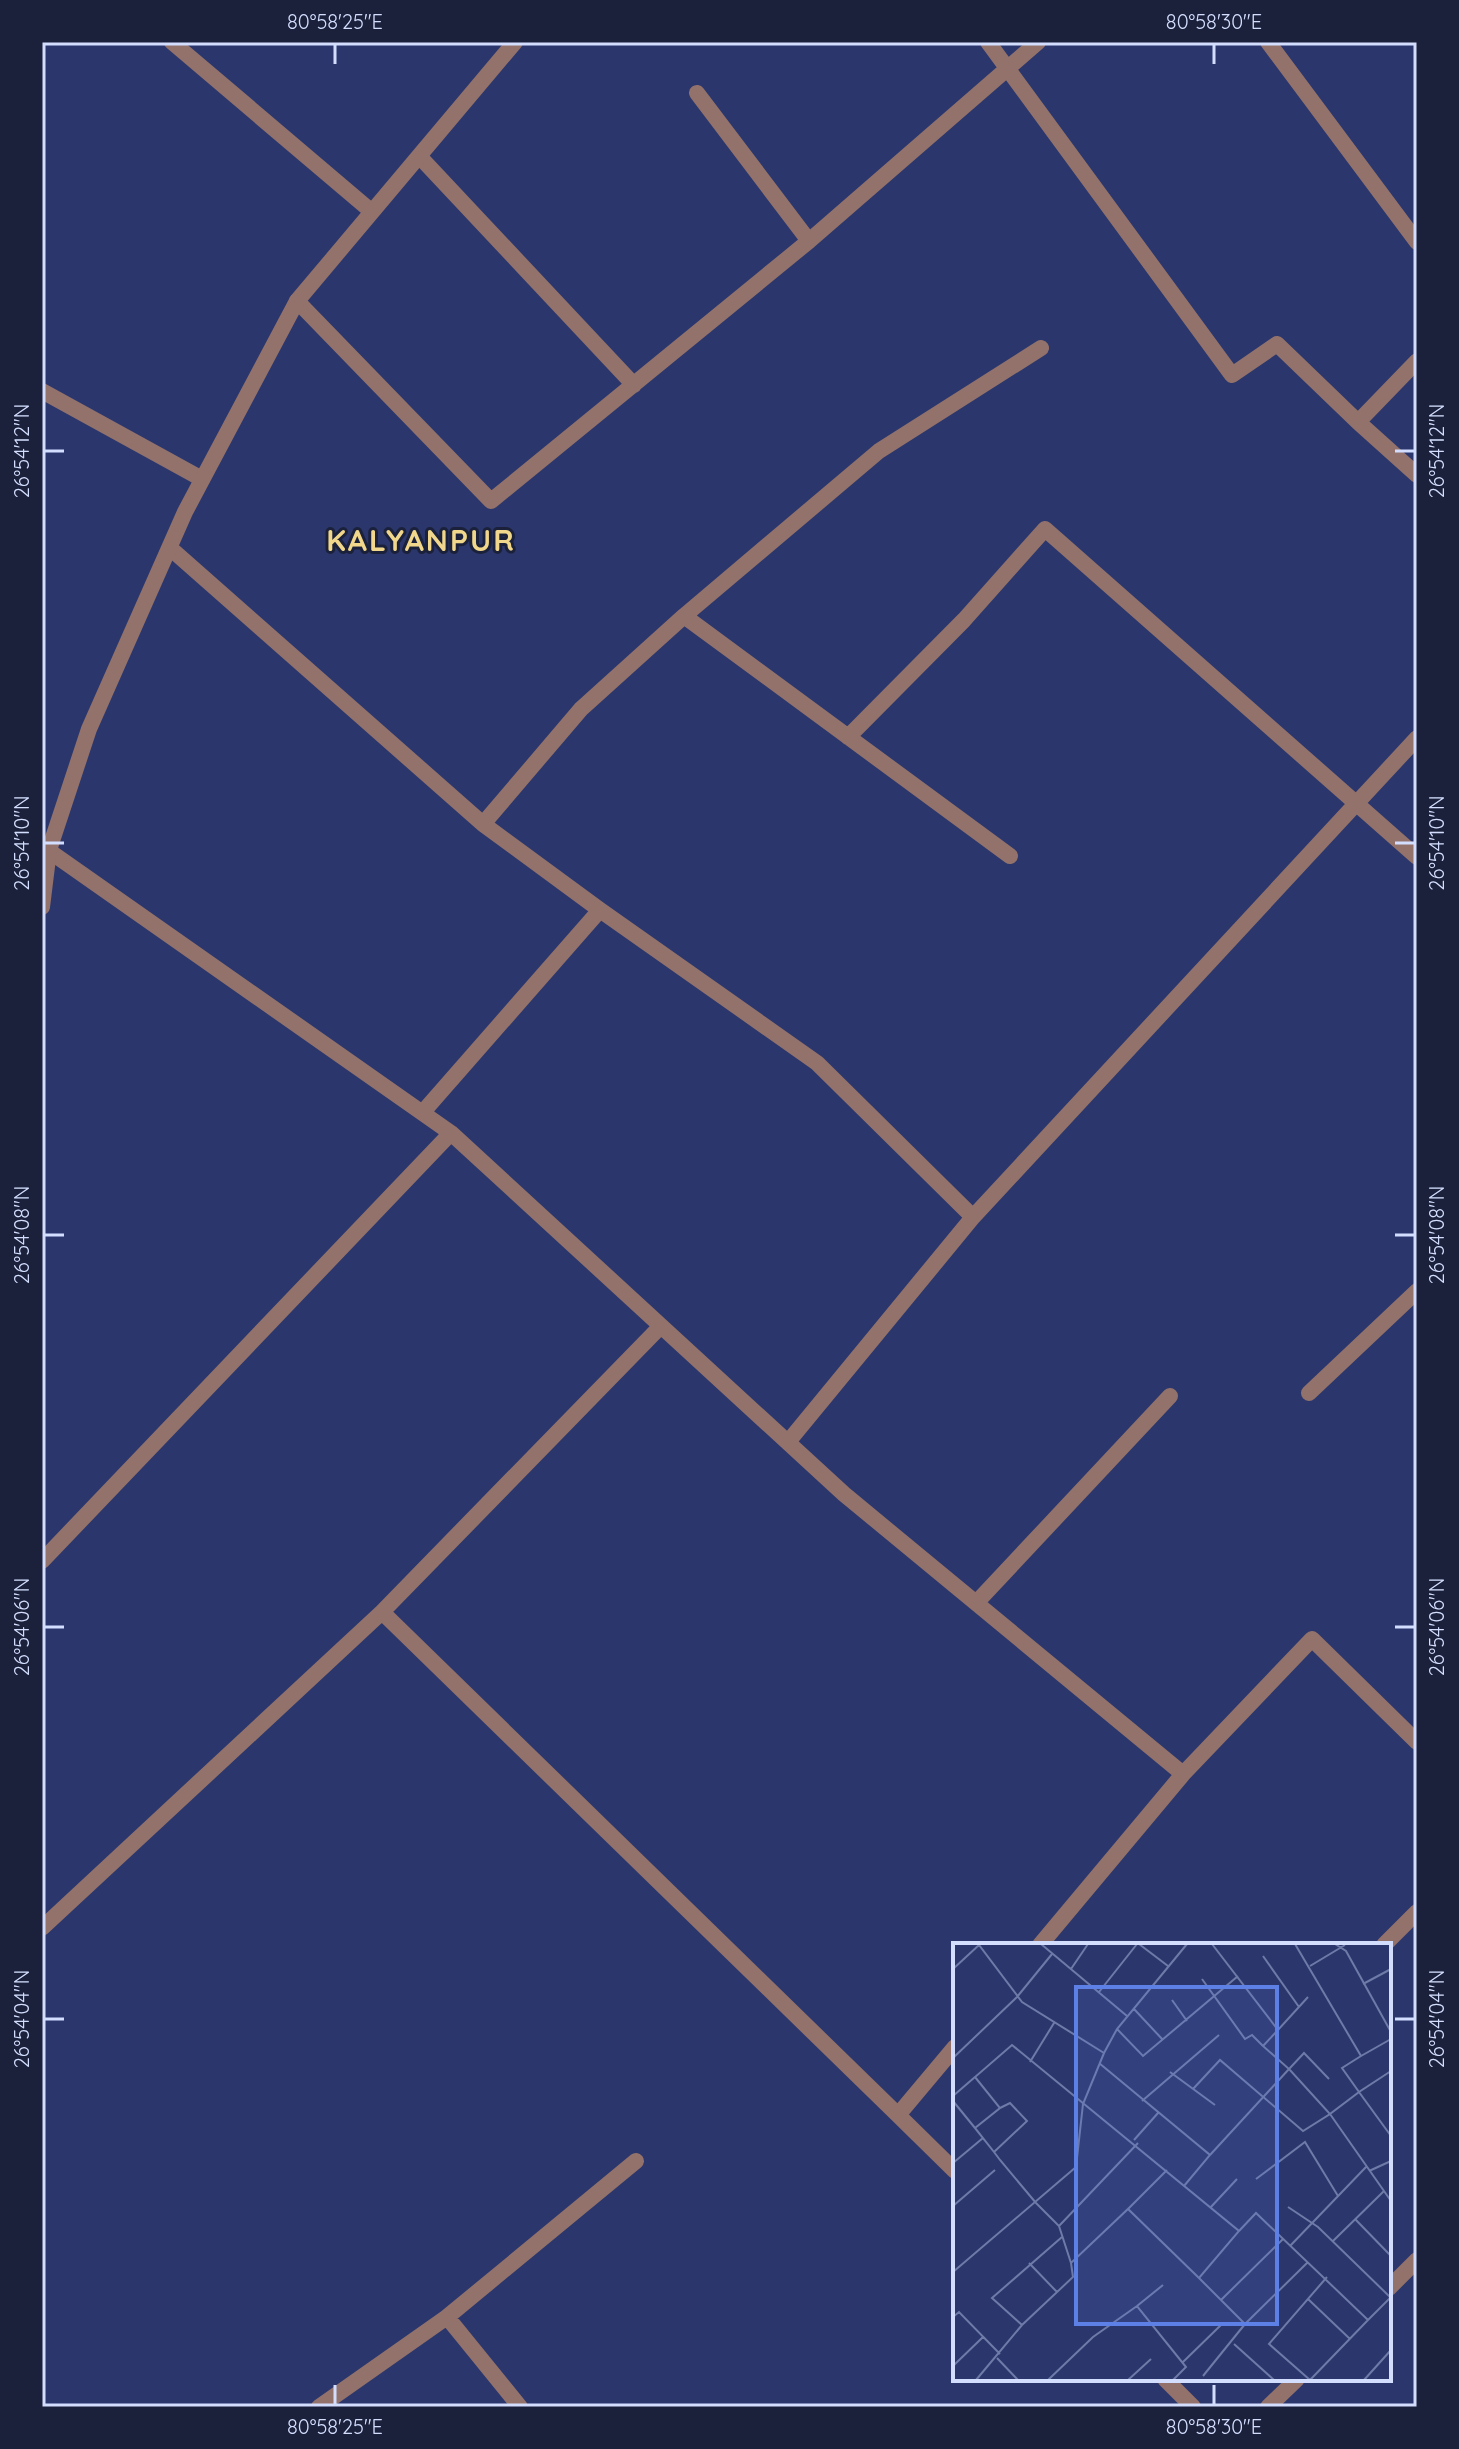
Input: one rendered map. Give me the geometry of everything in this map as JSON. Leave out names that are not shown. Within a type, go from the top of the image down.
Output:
[{"type":"street","points":[[172,42],[371,211]]},
{"type":"street","points":[[42,907],[46,848],[89,729],[202,479],[297,301],[515,42]]},
{"type":"street","points":[[988,42],[1232,375],[1277,344],[1417,475]]},
{"type":"street","points":[[297,301],[491,501],[809,241],[1038,42]]},
{"type":"street","points":[[1268,42],[1417,242]]},
{"type":"street","points":[[697,93],[809,241]]},
{"type":"street","points":[[420,157],[634,385]]},
{"type":"street","points":[[483,824],[581,709],[684,616],[879,451],[1041,348]]},
{"type":"street","points":[[1358,422],[1417,361]]},
{"type":"street","points":[[42,391],[202,479]]},
{"type":"street","points":[[848,737],[964,620],[1045,529],[1417,857]]},
{"type":"street","points":[[170,548],[483,824],[817,1063],[973,1217]]},
{"type":"street","points":[[684,616],[1010,856]]},
{"type":"street","points":[[788,1442],[973,1217],[1417,738]]},
{"type":"street","points":[[46,848],[451,1133],[844,1494],[1183,1774]]},
{"type":"street","points":[[423,1112],[600,910]]},
{"type":"street","points":[[42,1561],[451,1133]]},
{"type":"street","points":[[1309,1393],[1417,1291]]},
{"type":"street","points":[[42,1928],[382,1612],[661,1326]]},
{"type":"street","points":[[976,1603],[1170,1396]]},
{"type":"street","points":[[382,1612],[953,2169]]},
{"type":"street","points":[[1042,1943],[1183,1774],[1312,1639],[1417,1742]]},
{"type":"street","points":[[1386,1943],[1417,1912]]},
{"type":"street","points":[[898,2115],[953,2049]]},
{"type":"street","points":[[319,2407],[447,2317],[636,2161]]},
{"type":"street","points":[[1391,2286],[1417,2260]]},
{"type":"street","points":[[447,2317],[520,2407]]},
{"type":"street","points":[[1167,2381],[1193,2407]]},
{"type":"street","points":[[1268,2407],[1295,2381]]},
{"type":"district","name":"KALYANPUR","points":[[421,540]]}]
